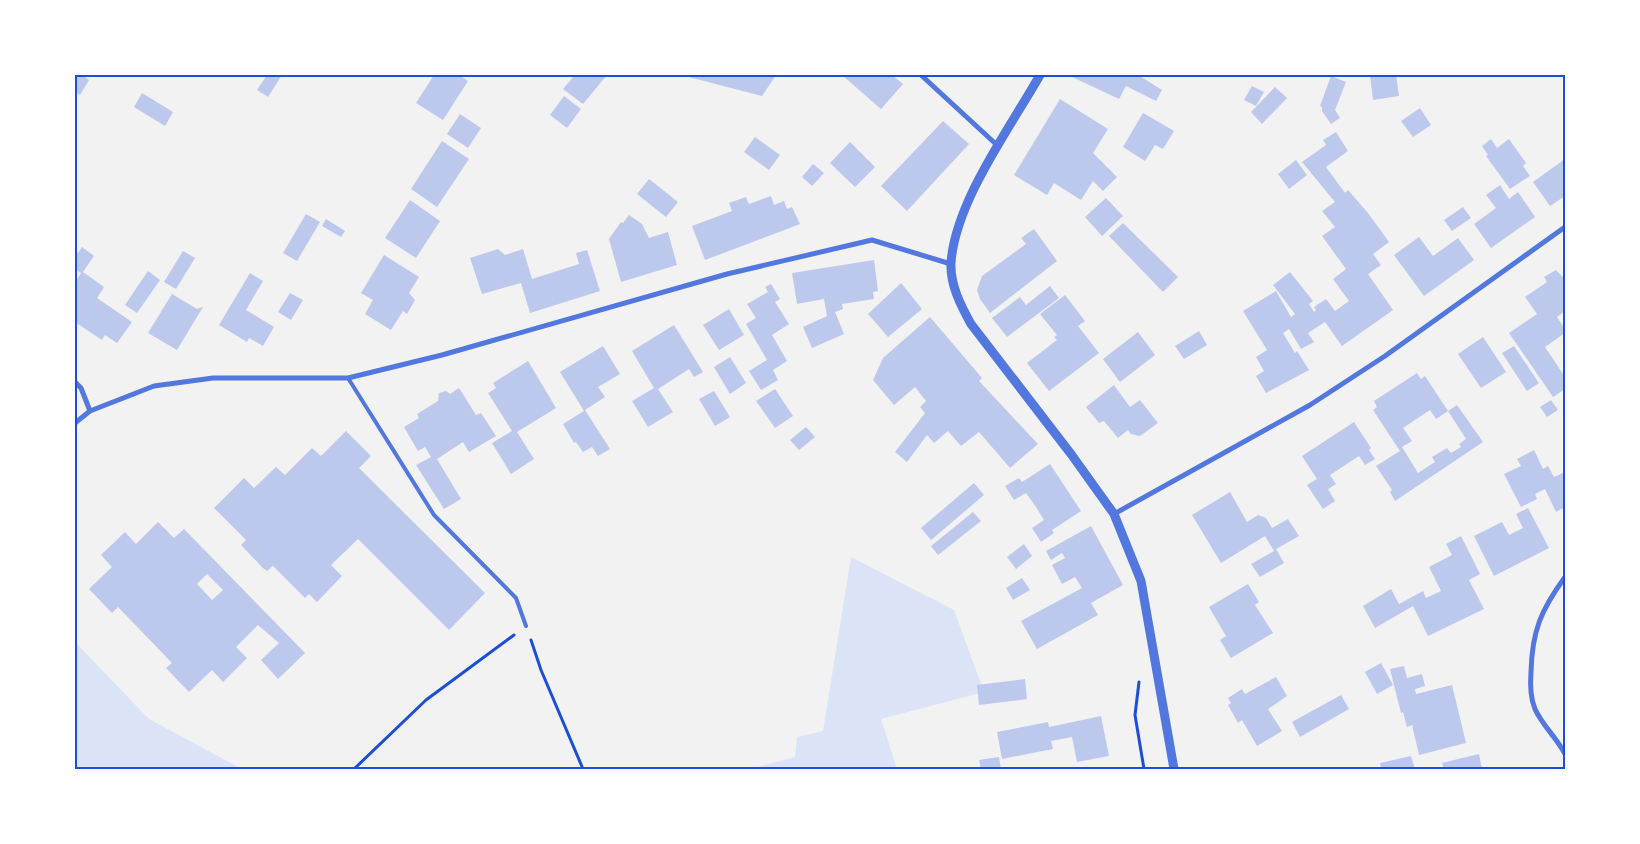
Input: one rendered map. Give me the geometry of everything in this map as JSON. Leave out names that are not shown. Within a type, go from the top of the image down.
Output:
[{"type":"street","points":[[921,75],[999,146]]},
{"type":"street","points":[[1040,75],[970,195],[956,239],[951,264],[959,303],[971,324],[1071,454],[1114,514],[1141,581],[1174,769]]},
{"type":"street","points":[[1114,514],[1310,405],[1385,356],[1565,226]]},
{"type":"street","points":[[75,423],[90,412],[154,386],[213,378],[348,378],[442,355],[727,274],[872,240],[951,264]]},
{"type":"street","points":[[75,382],[82,388],[90,412]]},
{"type":"street","points":[[1565,577],[1544,608],[1536,624],[1532,643],[1530,686],[1535,710],[1565,754]]},
{"type":"lane","points":[[348,378],[434,515],[516,598],[526,626]]},
{"type":"path","points":[[354,769],[426,700],[526,626],[541,670],[583,769]]},
{"type":"shaded area","points":[[851,557],[954,610],[984,692],[881,719],[897,769],[750,769],[795,757],[797,737],[823,731]]},
{"type":"shaded area","points":[[75,642],[149,719],[242,769],[75,769]]},
{"type":"building","points":[[75,75],[82,75],[89,80],[80,95],[75,92]]},
{"type":"building","points":[[267,75],[282,75],[268,97],[257,90]]},
{"type":"building","points":[[434,75],[459,75],[468,81],[443,120],[416,103]]},
{"type":"building","points":[[575,75],[607,75],[583,104],[563,89]]},
{"type":"building","points":[[681,75],[776,75],[762,96]]},
{"type":"building","points":[[842,75],[892,75],[903,84],[881,109]]},
{"type":"building","points":[[1068,75],[1138,75],[1162,90],[1156,101],[1126,86],[1119,99]]},
{"type":"building","points":[[1370,75],[1396,75],[1399,96],[1373,100]]},
{"type":"building","points":[[1331,76],[1346,82],[1335,110],[1340,118],[1331,124],[1320,106]]},
{"type":"building","points":[[1252,86],[1264,92],[1256,106],[1244,100]]},
{"type":"building","points":[[1275,87],[1287,98],[1262,124],[1251,112]]},
{"type":"building","points":[[142,93],[173,112],[165,126],[134,107]]},
{"type":"building","points":[[564,96],[581,109],[567,128],[550,115]]},
{"type":"building","points":[[1060,99],[1108,129],[1093,153],[1117,177],[1103,191],[1093,181],[1081,200],[1054,183],[1047,195],[1014,175]]},
{"type":"building","points":[[1420,108],[1431,125],[1413,137],[1401,121]]},
{"type":"building","points":[[1143,113],[1174,131],[1163,149],[1155,145],[1145,161],[1123,147]]},
{"type":"building","points":[[460,114],[481,128],[468,148],[447,134]]},
{"type":"building","points":[[943,121],[969,144],[907,211],[881,186]]},
{"type":"building","points":[[1336,132],[1348,151],[1326,167],[1345,193],[1348,190],[1368,213],[1389,242],[1373,254],[1381,265],[1368,274],[1393,310],[1342,346],[1325,322],[1308,333],[1314,342],[1301,349],[1289,329],[1283,333],[1295,353],[1297,351],[1309,370],[1266,393],[1256,376],[1264,371],[1256,357],[1267,350],[1243,311],[1276,291],[1291,317],[1295,314],[1273,285],[1290,272],[1313,301],[1309,304],[1314,312],[1316,310],[1314,307],[1326,299],[1335,311],[1349,301],[1333,279],[1346,269],[1322,236],[1335,227],[1322,211],[1335,202],[1302,162],[1326,145],[1323,140]]},
{"type":"building","points":[[755,137],[780,155],[769,170],[744,152]]},
{"type":"building","points":[[1491,139],[1497,148],[1509,139],[1526,163],[1523,166],[1530,176],[1510,189],[1486,156],[1488,155],[1482,146]]},
{"type":"building","points":[[442,141],[469,159],[437,207],[411,189]]},
{"type":"building","points":[[850,142],[875,167],[855,187],[830,163]]},
{"type":"building","points":[[1565,159],[1565,196],[1550,206],[1533,182]]},
{"type":"building","points":[[1296,160],[1307,175],[1289,189],[1278,174]]},
{"type":"building","points":[[813,164],[824,173],[812,186],[802,177]]},
{"type":"building","points":[[649,179],[678,202],[666,217],[637,194]]},
{"type":"building","points":[[1500,185],[1509,199],[1518,192],[1535,217],[1491,248],[1474,224],[1496,208],[1486,195]]},
{"type":"building","points":[[771,196],[774,205],[784,201],[787,209],[792,207],[800,224],[705,260],[692,226],[732,211],[729,203],[746,197],[749,204]]},
{"type":"building","points":[[1106,198],[1123,216],[1102,236],[1085,217]]},
{"type":"building","points":[[410,200],[440,221],[416,258],[385,238]]},
{"type":"building","points":[[1463,207],[1471,218],[1452,231],[1444,220]]},
{"type":"building","points":[[306,214],[320,222],[297,261],[283,253]]},
{"type":"building","points":[[629,215],[642,224],[649,238],[668,232],[677,265],[621,282],[609,239],[621,222],[623,223]]},
{"type":"building","points":[[326,219],[345,231],[341,237],[322,226]]},
{"type":"building","points":[[1123,223],[1178,277],[1163,292],[1109,236]]},
{"type":"building","points":[[1034,229],[1057,261],[990,313],[980,299],[977,290],[982,276],[1026,244],[1021,238]]},
{"type":"building","points":[[1419,237],[1433,256],[1458,238],[1474,260],[1424,296],[1394,255]]},
{"type":"building","points":[[82,247],[94,256],[83,272],[104,287],[97,298],[132,322],[117,343],[105,335],[102,340],[75,322],[75,283],[81,273],[75,269],[75,257]]},
{"type":"building","points":[[498,249],[505,255],[523,249],[532,279],[579,264],[576,253],[587,250],[600,291],[530,313],[521,283],[482,294],[470,258]]},
{"type":"building","points":[[183,251],[195,258],[176,289],[164,282]]},
{"type":"building","points":[[384,255],[419,277],[409,293],[415,300],[407,314],[403,311],[391,330],[365,314],[373,300],[361,293]]},
{"type":"building","points":[[874,260],[878,291],[873,292],[874,299],[842,304],[843,309],[835,312],[844,334],[812,348],[803,327],[827,316],[824,299],[797,304],[792,273]]},
{"type":"building","points":[[1556,270],[1565,279],[1565,311],[1557,317],[1565,329],[1565,333],[1545,347],[1565,377],[1565,389],[1553,397],[1509,333],[1537,314],[1525,297],[1547,282],[1544,277]]},
{"type":"building","points":[[148,271],[160,280],[137,313],[125,305]]},
{"type":"building","points":[[250,273],[263,281],[246,310],[274,327],[263,346],[249,338],[247,342],[219,325]]},
{"type":"building","points":[[901,283],[922,309],[888,337],[868,314]]},
{"type":"building","points":[[771,284],[780,299],[775,302],[789,324],[772,335],[787,361],[773,370],[778,380],[761,390],[749,371],[767,360],[746,324],[756,318],[747,304],[768,292],[765,287]]},
{"type":"building","points":[[1050,286],[1059,298],[1007,337],[992,318],[1020,297],[1026,305]]},
{"type":"building","points":[[290,293],[303,300],[291,320],[278,312]]},
{"type":"building","points":[[172,294],[197,309],[203,307],[177,350],[148,333]]},
{"type":"building","points":[[1065,295],[1085,321],[1078,326],[1099,353],[1049,391],[1027,363],[1057,340],[1054,337],[1057,335],[1040,314]]},
{"type":"building","points":[[729,309],[744,335],[719,350],[703,325]]},
{"type":"building","points":[[930,317],[982,378],[979,381],[1038,444],[1010,468],[979,432],[961,446],[948,431],[934,443],[927,435],[907,462],[895,452],[925,413],[920,407],[926,401],[915,387],[894,405],[873,380],[883,358]]},
{"type":"building","points":[[674,325],[703,372],[694,377],[689,369],[658,389],[673,412],[648,427],[632,401],[654,388],[632,351]]},
{"type":"building","points":[[1199,331],[1207,345],[1184,359],[1175,346]]},
{"type":"building","points":[[1138,332],[1155,355],[1120,382],[1103,359]]},
{"type":"building","points":[[1483,337],[1506,372],[1481,388],[1458,354]]},
{"type":"building","points":[[603,346],[620,374],[598,387],[605,397],[585,410],[610,449],[598,456],[592,447],[583,452],[576,442],[574,443],[563,424],[584,411],[560,372]]},
{"type":"building","points":[[1514,346],[1539,383],[1527,391],[1502,353]]},
{"type":"building","points":[[730,357],[746,383],[730,394],[714,367]]},
{"type":"building","points":[[528,361],[556,408],[517,432],[534,459],[511,474],[492,443],[512,431],[488,393],[496,388],[493,383]]},
{"type":"building","points":[[1417,373],[1421,379],[1425,376],[1448,411],[1457,405],[1483,442],[1395,501],[1390,492],[1392,490],[1376,466],[1400,451],[1373,410],[1377,407],[1374,401]],"holes":[[[1430,410],[1436,419],[1448,411],[1466,439],[1459,444],[1461,447],[1451,453],[1447,448],[1432,457],[1435,462],[1418,473],[1402,447],[1412,441],[1403,428]]]},
{"type":"building","points":[[1114,385],[1130,407],[1140,400],[1158,423],[1140,436],[1131,434],[1128,430],[1118,438],[1104,421],[1099,423],[1086,407]]},
{"type":"building","points":[[459,388],[476,415],[481,413],[496,436],[469,452],[463,442],[437,459],[461,499],[444,509],[416,465],[431,457],[425,447],[418,451],[404,427],[419,418],[417,414],[438,401],[439,393],[446,391],[450,394]]},
{"type":"building","points":[[775,389],[793,416],[775,428],[756,401]]},
{"type":"building","points":[[714,391],[730,417],[715,426],[699,399]]},
{"type":"building","points":[[1551,400],[1558,410],[1547,417],[1540,407]]},
{"type":"building","points":[[1354,422],[1371,448],[1369,450],[1375,459],[1365,465],[1359,456],[1330,475],[1336,484],[1328,489],[1335,501],[1323,509],[1307,485],[1317,479],[1302,456]]},
{"type":"building","points":[[806,427],[815,437],[799,450],[790,440]]},
{"type":"building","points":[[346,431],[371,456],[359,468],[485,593],[449,630],[358,539],[331,565],[342,576],[317,602],[309,594],[305,598],[273,566],[267,571],[263,568],[241,545],[246,540],[214,508],[244,478],[254,488],[276,467],[285,475],[312,448],[321,456]]},
{"type":"building","points":[[1534,450],[1543,469],[1548,466],[1554,477],[1565,472],[1565,507],[1556,512],[1545,489],[1535,494],[1537,499],[1521,507],[1504,474],[1521,466],[1517,459]]},
{"type":"building","points":[[1050,464],[1081,511],[1052,530],[1054,533],[1041,542],[1032,528],[1044,520],[1036,507],[1026,493],[1014,500],[1005,486],[1019,478],[1022,482]]},
{"type":"building","points":[[974,483],[984,495],[931,540],[921,528]]},
{"type":"building","points":[[1230,492],[1247,522],[1258,515],[1266,518],[1272,528],[1288,519],[1299,536],[1276,549],[1284,563],[1260,577],[1251,564],[1274,551],[1265,536],[1221,563],[1192,515]]},
{"type":"building","points":[[1528,508],[1549,548],[1494,576],[1474,536],[1502,522],[1509,535],[1523,528],[1516,514]]},
{"type":"building","points":[[973,512],[981,521],[938,555],[931,546]]},
{"type":"building","points":[[158,522],[174,538],[184,529],[305,653],[278,679],[261,660],[279,643],[258,625],[236,647],[247,658],[223,682],[212,670],[189,692],[166,668],[172,663],[118,607],[112,613],[89,589],[112,567],[101,555],[125,532],[136,544]],"holes":[[[207,574],[223,590],[212,600],[197,584]]]},
{"type":"building","points":[[1091,526],[1123,585],[1091,603],[1098,615],[1037,649],[1021,621],[1082,588],[1075,577],[1062,584],[1052,565],[1065,558],[1062,553],[1051,560],[1046,551]]},
{"type":"building","points":[[1461,536],[1480,574],[1469,580],[1484,609],[1428,636],[1413,606],[1375,628],[1363,606],[1391,589],[1399,604],[1423,591],[1426,598],[1441,591],[1429,567],[1452,555],[1446,544]]},
{"type":"building","points":[[1024,544],[1032,556],[1016,569],[1007,557]]},
{"type":"building","points":[[1022,578],[1030,590],[1013,600],[1006,588]]},
{"type":"building","points":[[1248,584],[1259,602],[1255,605],[1273,633],[1231,658],[1220,640],[1226,636],[1209,607]]},
{"type":"building","points":[[1381,663],[1393,685],[1377,694],[1365,672]]},
{"type":"building","points":[[1404,666],[1407,678],[1422,674],[1425,686],[1415,689],[1416,694],[1452,685],[1466,743],[1419,755],[1412,725],[1407,727],[1403,712],[1401,713],[1390,669]]},
{"type":"building","points":[[1276,677],[1287,696],[1268,709],[1282,731],[1257,746],[1242,720],[1238,723],[1228,705],[1231,703],[1228,698],[1242,689],[1245,694]]},
{"type":"building","points":[[1025,679],[1027,699],[979,705],[977,685]]},
{"type":"building","points":[[1341,695],[1349,709],[1300,737],[1292,722]]},
{"type":"building","points":[[1101,716],[1109,756],[1077,762],[1072,737],[1051,741],[1053,749],[1002,759],[997,732],[1048,722],[1049,727]]},
{"type":"building","points":[[1479,754],[1482,769],[1444,769],[1442,763]]},
{"type":"building","points":[[1411,756],[1415,769],[1381,769],[1380,763]]},
{"type":"building","points":[[999,757],[1001,769],[981,769],[979,760]]}]
